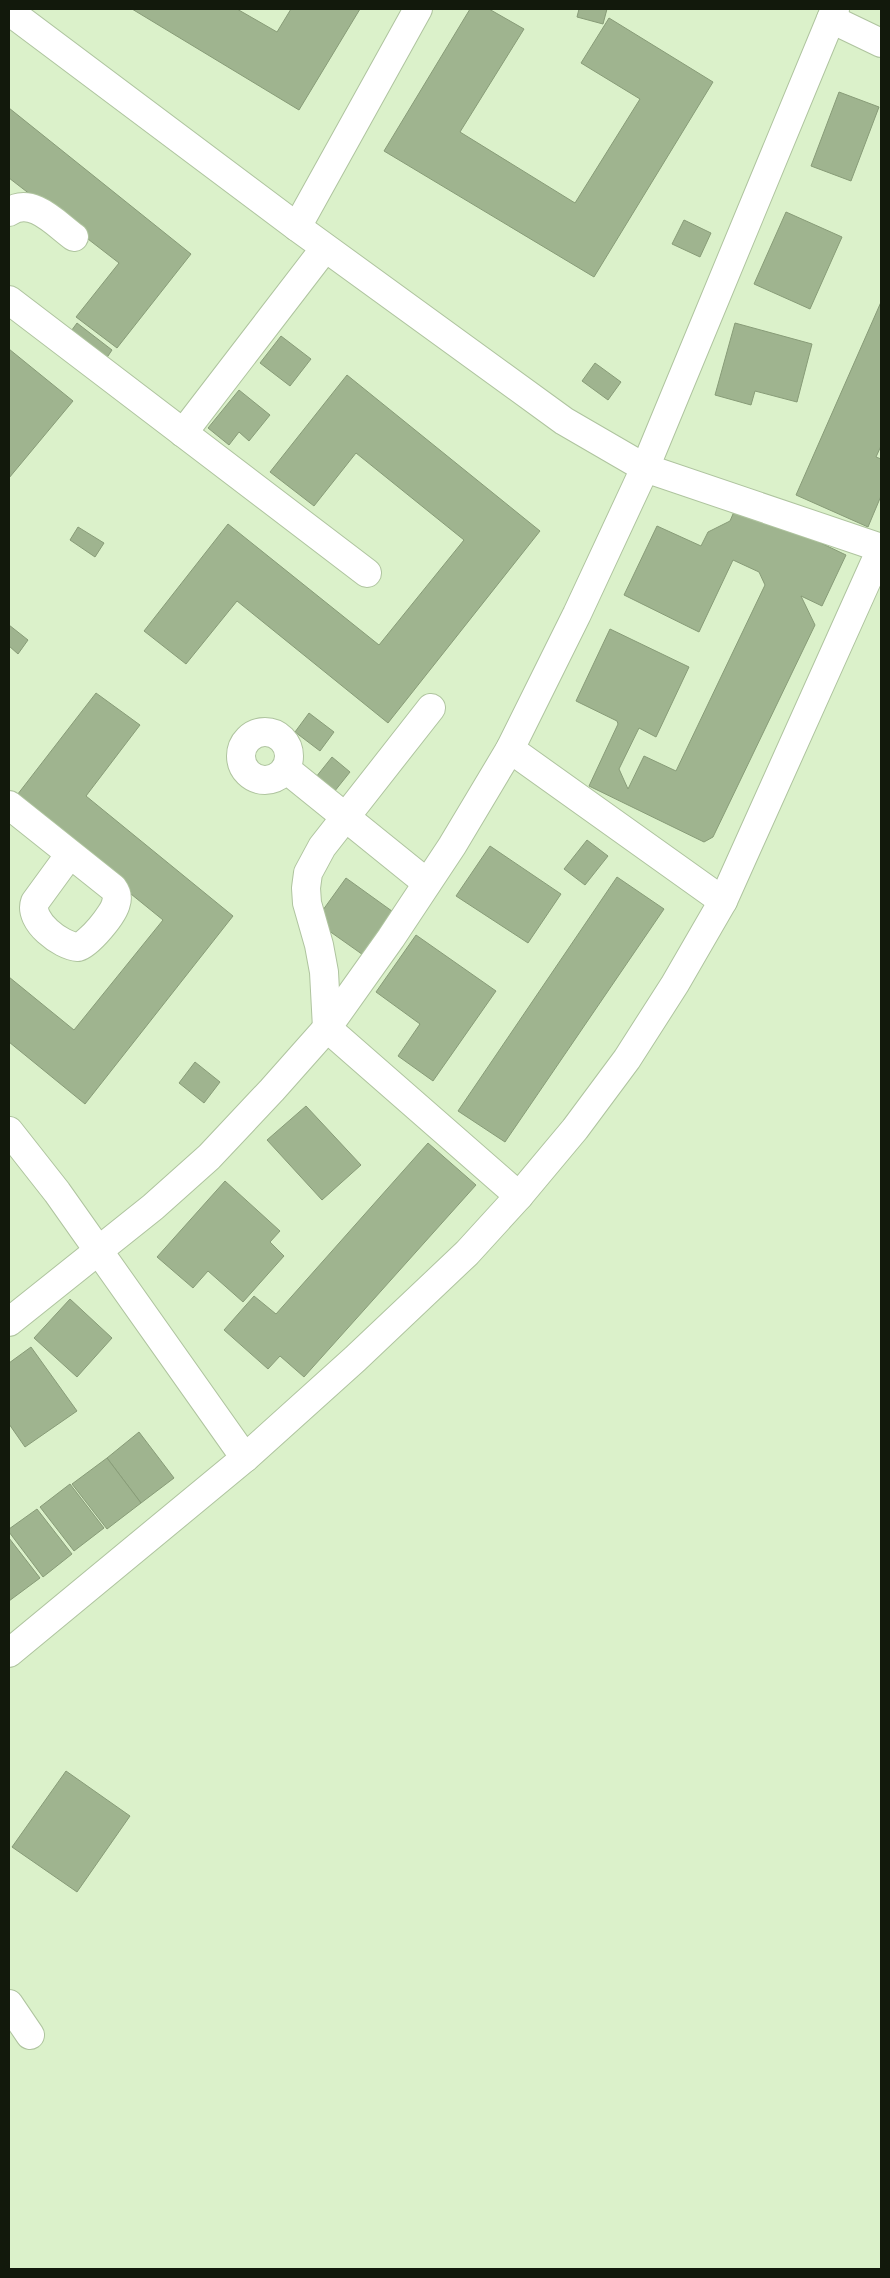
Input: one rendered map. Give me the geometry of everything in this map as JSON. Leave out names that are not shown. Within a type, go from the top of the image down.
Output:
[{"type":"street","points":[[298,228],[418,9]]},
{"type":"street","points":[[9,11],[325,248],[564,421],[645,468],[881,548],[724,901],[675,984],[626,1058],[575,1129],[519,1196],[467,1253],[420,1299],[245,1458],[9,1653]]},
{"type":"street","points":[[9,1322],[153,1207],[209,1157],[327,1028],[427,883],[510,749],[577,614],[645,468],[833,14],[881,43]]},
{"type":"street","points":[[9,212],[22,206],[35,208],[74,237]]},
{"type":"street","points":[[183,432],[325,248]]},
{"type":"street","points":[[9,300],[367,573]]},
{"type":"street","points":[[431,708],[346,817],[314,860],[308,873],[307,903],[319,945],[324,972],[327,1028],[519,1196]]},
{"type":"street","points":[[510,749],[724,901]]},
{"type":"street","points":[[286,769],[427,883]]},
{"type":"street","points":[[9,805],[70,854]]},
{"type":"street","points":[[9,1131],[57,1192],[245,1458]]},
{"type":"street","points":[[9,2004],[30,2035]]},
{"type":"building","points":[[132,9],[237,9],[277,32],[291,9],[360,9],[299,110]]},
{"type":"building","points":[[470,9],[489,9],[524,29],[460,132],[575,203],[640,99],[581,63],[609,18],[713,82],[594,277],[384,151]]},
{"type":"building","points":[[579,9],[607,9],[603,24],[577,17]]},
{"type":"building","points":[[839,92],[879,107],[851,181],[811,166]]},
{"type":"building","points":[[9,108],[191,254],[117,348],[76,317],[119,263],[9,178]]},
{"type":"building","points":[[786,212],[842,237],[810,309],[754,284]]},
{"type":"building","points":[[684,220],[711,233],[700,257],[672,244]]},
{"type":"building","points":[[881,302],[881,446],[876,457],[881,459],[881,496],[868,527],[796,495]]},
{"type":"building","points":[[77,323],[112,350],[102,365],[66,338]]},
{"type":"building","points":[[735,323],[812,344],[797,402],[755,391],[751,405],[715,395]]},
{"type":"building","points":[[281,336],[311,359],[290,386],[260,363]]},
{"type":"building","points":[[9,349],[73,401],[9,478]]},
{"type":"building","points":[[595,363],[621,382],[608,400],[582,381]]},
{"type":"building","points":[[347,375],[540,531],[388,723],[237,601],[186,664],[144,631],[228,524],[379,645],[464,540],[356,453],[314,506],[270,472]]},
{"type":"building","points":[[239,390],[270,415],[249,441],[239,432],[229,445],[208,428]]},
{"type":"building","points":[[736,507],[764,516],[846,555],[822,606],[801,596],[815,625],[713,837],[704,842],[589,786],[618,724],[617,721],[576,701],[610,629],[689,667],[656,737],[639,728],[619,769],[628,789],[644,756],[676,771],[765,585],[759,572],[733,560],[699,632],[624,595],[657,526],[701,546],[708,532],[730,521]]},
{"type":"building","points":[[78,527],[104,543],[95,557],[70,540]]},
{"type":"building","points":[[9,625],[28,640],[18,654],[9,646]]},
{"type":"building","points":[[96,693],[140,725],[86,796],[233,916],[85,1104],[9,1042],[9,977],[74,1030],[163,920],[14,799]]},
{"type":"building","points":[[309,713],[334,732],[320,751],[295,732]]},
{"type":"building","points":[[332,757],[350,772],[330,797],[312,782]]},
{"type":"building","points":[[587,840],[608,856],[585,885],[564,869]]},
{"type":"building","points":[[490,846],[561,894],[528,943],[456,896]]},
{"type":"building","points":[[617,877],[664,909],[505,1142],[458,1111]]},
{"type":"building","points":[[346,878],[396,914],[366,957],[315,921]]},
{"type":"building","points":[[416,935],[496,991],[433,1081],[398,1056],[420,1024],[376,992]]},
{"type":"building","points":[[195,1062],[220,1082],[204,1103],[179,1083]]},
{"type":"building","points":[[306,1106],[361,1165],[322,1200],[267,1140]]},
{"type":"building","points":[[428,1143],[476,1185],[304,1377],[280,1356],[268,1369],[224,1330],[254,1296],[276,1314]]},
{"type":"building","points":[[225,1181],[280,1231],[270,1242],[284,1256],[243,1302],[208,1271],[193,1288],[157,1257]]},
{"type":"building","points":[[70,1299],[112,1338],[77,1377],[34,1338]]},
{"type":"building","points":[[31,1347],[77,1411],[25,1447],[9,1424],[9,1363]]},
{"type":"building","points":[[139,1432],[174,1478],[141,1503],[107,1458]]},
{"type":"building","points":[[107,1458],[141,1503],[107,1529],[72,1484]]},
{"type":"building","points":[[70,1484],[104,1528],[74,1551],[40,1507]]},
{"type":"building","points":[[37,1509],[72,1554],[43,1577],[9,1532],[9,1529]]},
{"type":"building","points":[[9,1538],[40,1578],[9,1601]]},
{"type":"building","points":[[66,1771],[130,1816],[77,1892],[12,1847]]}]
